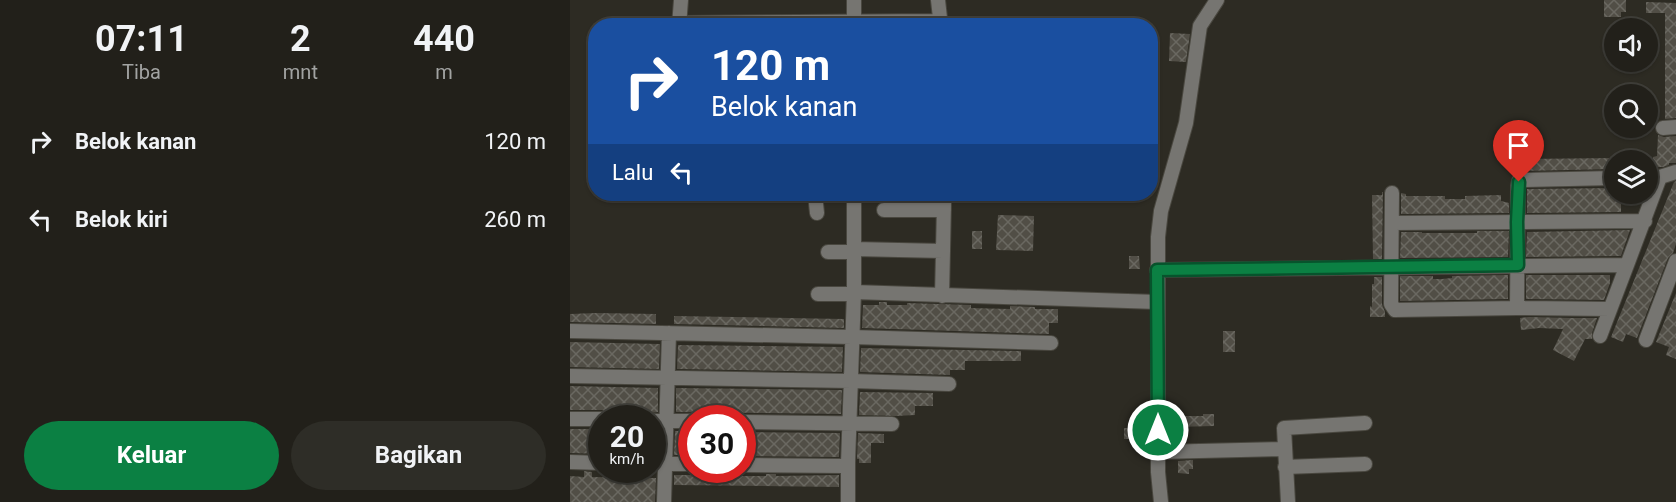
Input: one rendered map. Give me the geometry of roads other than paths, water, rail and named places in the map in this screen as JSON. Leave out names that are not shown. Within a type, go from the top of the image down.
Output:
[{"type":"street","points":[[680,18],[681,0]]},
{"type":"street","points":[[854,0],[854,18]]},
{"type":"street","points":[[938,0],[940,18]]},
{"type":"street","points":[[1161,502],[1158,472],[1158,237],[1161,211],[1186,123],[1200,26],[1217,0]]},
{"type":"street","points":[[1658,177],[1676,172]]},
{"type":"street","points":[[1517,308],[1519,182],[1522,180],[1604,178]]},
{"type":"street","points":[[1392,193],[1391,304],[1395,310],[1610,309]]},
{"type":"street","points":[[816,201],[817,213]]},
{"type":"street","points":[[848,502],[854,293],[854,201]]},
{"type":"street","points":[[1600,336],[1644,221],[1648,204]]},
{"type":"street","points":[[884,210],[944,207],[942,296]]},
{"type":"street","points":[[1392,223],[1644,221]]},
{"type":"street","points":[[828,252],[944,251]]},
{"type":"street","points":[[1646,340],[1676,261]]},
{"type":"street","points":[[1157,270],[1627,265]]},
{"type":"street","points":[[818,294],[854,293],[1157,303]]},
{"type":"street","points":[[570,331],[1051,343]]},
{"type":"street","points":[[663,405],[668,379],[669,333]]},
{"type":"street","points":[[570,376],[949,384]]},
{"type":"street","points":[[570,419],[588,419]]},
{"type":"street","points":[[756,422],[892,424]]},
{"type":"street","points":[[1288,502],[1283,429],[1365,423]]},
{"type":"street","points":[[1158,452],[1284,449]]},
{"type":"street","points":[[570,462],[588,463]]},
{"type":"street","points":[[756,465],[844,466],[849,462]]},
{"type":"street","points":[[1285,467],[1365,464]]},
{"type":"street","points":[[662,483],[664,502]]}]
